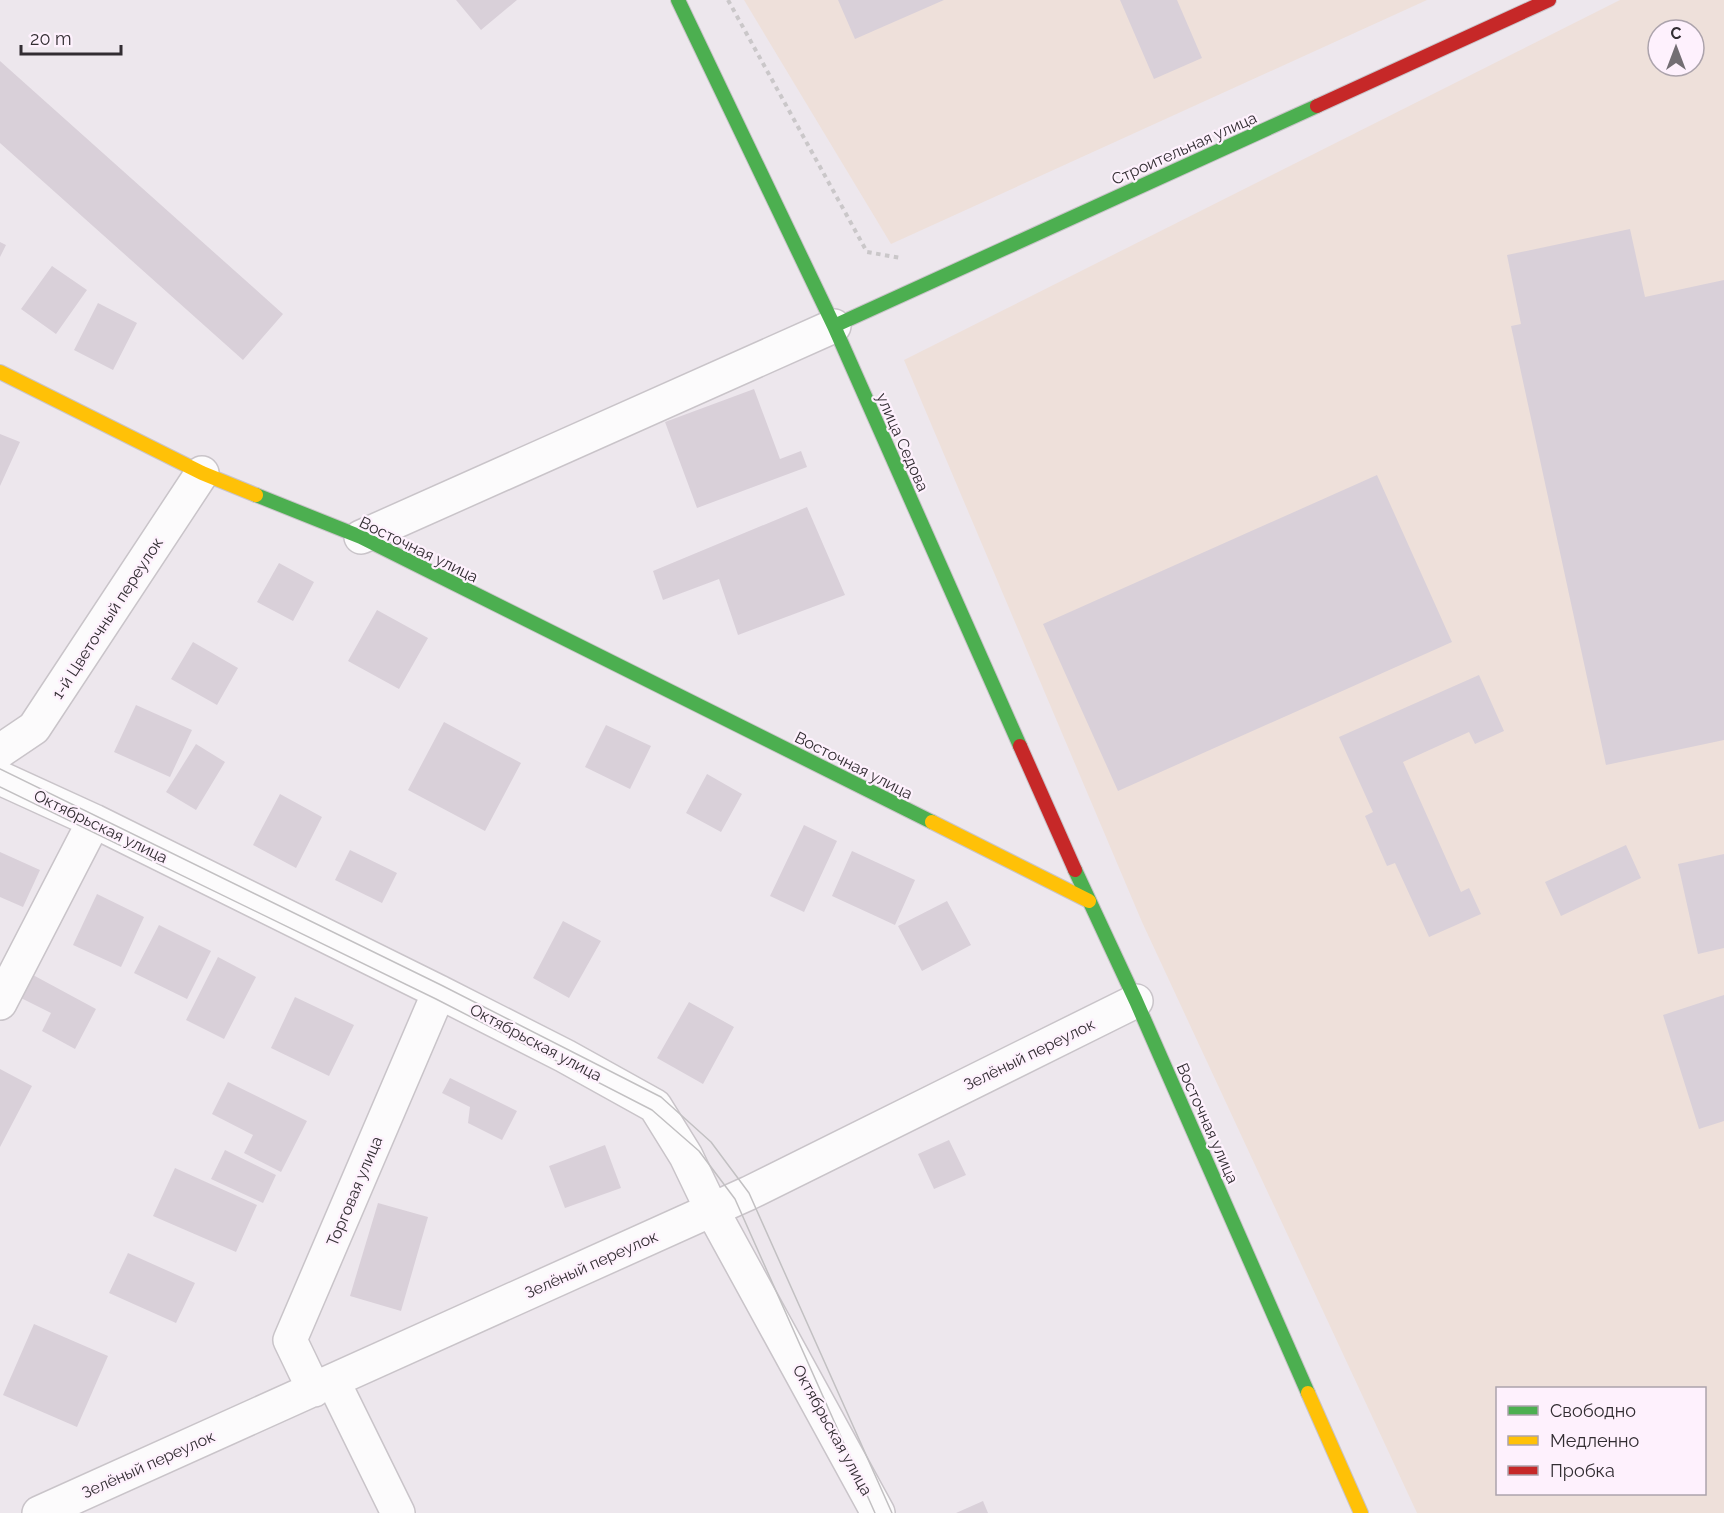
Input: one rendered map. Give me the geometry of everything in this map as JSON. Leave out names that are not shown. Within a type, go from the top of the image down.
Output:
[{"type":"street","name":"улица Седова","points":[[678,0],[834,326],[1089,901]]},
{"type":"street","name":"Строительная улица","points":[[834,326],[1549,0]]},
{"type":"street","points":[[361,537],[834,326]]},
{"type":"street","name":"Восточная улица","points":[[0,372],[202,473],[361,537],[1089,901],[1136,1001],[1361,1513]]},
{"type":"street","name":"1-й Цветочный переулок","points":[[0,751],[34,728],[202,473]]},
{"type":"street","name":"Октябрьская улица","points":[[0,777],[94,821],[439,992],[565,1056],[655,1106],[686,1156],[712,1210],[878,1513]]},
{"type":"street","points":[[0,1003],[94,821]]},
{"type":"street","name":"Торговая улица","points":[[398,1513],[323,1386],[290,1340],[439,992]]},
{"type":"street","name":"Зелёный переулок","points":[[39,1513],[712,1210],[1136,1001]]},
{"type":"path","points":[[728,0],[867,252],[910,260]]},
{"type":"shaded area","points":[[744,0],[1427,0],[891,244]]},
{"type":"shaded area","points":[[1620,0],[1724,0],[1724,1513],[1417,1513],[1142,922],[904,360]]},
{"type":"building","points":[[456,0],[517,0],[481,30]]},
{"type":"building","points":[[838,0],[944,0],[855,39]]},
{"type":"building","points":[[1120,0],[1177,0],[1202,58],[1154,79]]},
{"type":"building","points":[[0,61],[283,314],[243,360],[0,143]]},
{"type":"building","points":[[1630,229],[1645,297],[1724,280],[1724,740],[1606,765],[1511,326],[1521,324],[1507,255]]},
{"type":"building","points":[[0,242],[6,245],[0,257]]},
{"type":"building","points":[[52,266],[87,290],[56,334],[21,309]]},
{"type":"building","points":[[98,303],[137,323],[113,370],[74,350]]},
{"type":"building","points":[[754,389],[780,459],[801,451],[807,467],[697,508],[665,422]]},
{"type":"building","points":[[0,434],[20,442],[0,486]]},
{"type":"building","points":[[1377,475],[1452,642],[1118,791],[1043,624]]},
{"type":"building","points":[[807,507],[845,595],[738,635],[719,579],[663,600],[653,571]]},
{"type":"building","points":[[279,563],[314,582],[293,621],[257,602]]},
{"type":"building","points":[[377,610],[428,638],[399,689],[348,661]]},
{"type":"building","points":[[193,642],[238,668],[217,705],[171,679]]},
{"type":"building","points":[[1479,675],[1504,731],[1475,744],[1469,732],[1403,762],[1461,892],[1469,888],[1481,914],[1429,937],[1395,863],[1387,866],[1365,816],[1373,812],[1339,737]]},
{"type":"building","points":[[136,705],[192,730],[170,777],[114,752]]},
{"type":"building","points":[[444,722],[521,763],[485,831],[408,790]]},
{"type":"building","points":[[606,725],[651,746],[630,789],[585,767]]},
{"type":"building","points":[[196,744],[225,762],[196,810],[166,792]]},
{"type":"building","points":[[707,774],[742,794],[721,832],[686,813]]},
{"type":"building","points":[[280,794],[322,817],[296,868],[253,845]]},
{"type":"building","points":[[804,825],[837,841],[804,912],[770,896]]},
{"type":"building","points":[[1626,845],[1641,878],[1561,916],[1545,882]]},
{"type":"building","points":[[350,850],[397,873],[382,903],[335,880]]},
{"type":"building","points":[[852,851],[915,880],[895,925],[832,896]]},
{"type":"building","points":[[0,852],[40,870],[23,907],[0,897]]},
{"type":"building","points":[[1724,854],[1724,948],[1698,954],[1678,864]]},
{"type":"building","points":[[97,894],[144,917],[121,967],[73,945]]},
{"type":"building","points":[[947,901],[971,945],[922,971],[898,926]]},
{"type":"building","points":[[563,921],[601,941],[569,998],[533,978]]},
{"type":"building","points":[[159,925],[211,951],[187,999],[134,973]]},
{"type":"building","points":[[218,957],[256,977],[224,1039],[186,1020]]},
{"type":"building","points":[[33,975],[96,1009],[75,1049],[42,1031],[51,1013],[21,998]]},
{"type":"building","points":[[1724,995],[1724,1121],[1699,1129],[1663,1015]]},
{"type":"building","points":[[295,997],[354,1025],[329,1076],[271,1048]]},
{"type":"building","points":[[689,1002],[734,1027],[703,1084],[657,1058]]},
{"type":"building","points":[[0,1069],[32,1086],[0,1147]]},
{"type":"building","points":[[450,1078],[517,1111],[502,1140],[468,1123],[470,1107],[442,1093]]},
{"type":"building","points":[[228,1082],[307,1121],[281,1172],[244,1153],[253,1135],[212,1114]]},
{"type":"building","points":[[949,1140],[966,1175],[934,1189],[918,1154]]},
{"type":"building","points":[[605,1145],[621,1188],[565,1208],[549,1166]]},
{"type":"building","points":[[225,1150],[276,1175],[263,1203],[211,1179]]},
{"type":"building","points":[[175,1168],[257,1205],[236,1252],[153,1216]]},
{"type":"building","points":[[378,1203],[428,1217],[401,1311],[350,1296]]},
{"type":"building","points":[[128,1253],[195,1283],[176,1323],[109,1293]]},
{"type":"building","points":[[34,1324],[108,1356],[77,1427],[3,1395]]},
{"type":"building","points":[[983,1501],[988,1513],[956,1513]]},
{"type":"tram line","points":[[0,769],[441,985],[661,1097],[711,1142],[749,1193],[892,1513]]},
{"type":"tram line","points":[[0,787],[436,999],[652,1110],[699,1151],[735,1199],[875,1513]]},
{"type":"traffic: fast","points":[[678,0],[834,326],[1020,746]]},
{"type":"traffic: fast","points":[[834,326],[1317,106]]},
{"type":"traffic: fast","points":[[256,495],[361,537],[932,822]]},
{"type":"traffic: fast","points":[[1075,870],[1136,1001],[1308,1393]]},
{"type":"traffic: slow","points":[[0,372],[202,473],[256,495]]},
{"type":"traffic: slow","points":[[932,822],[1089,901]]},
{"type":"traffic: slow","points":[[1308,1393],[1361,1513]]},
{"type":"traffic: jam","points":[[1317,106],[1549,0]]},
{"type":"traffic: jam","points":[[1020,746],[1075,870]]}]
